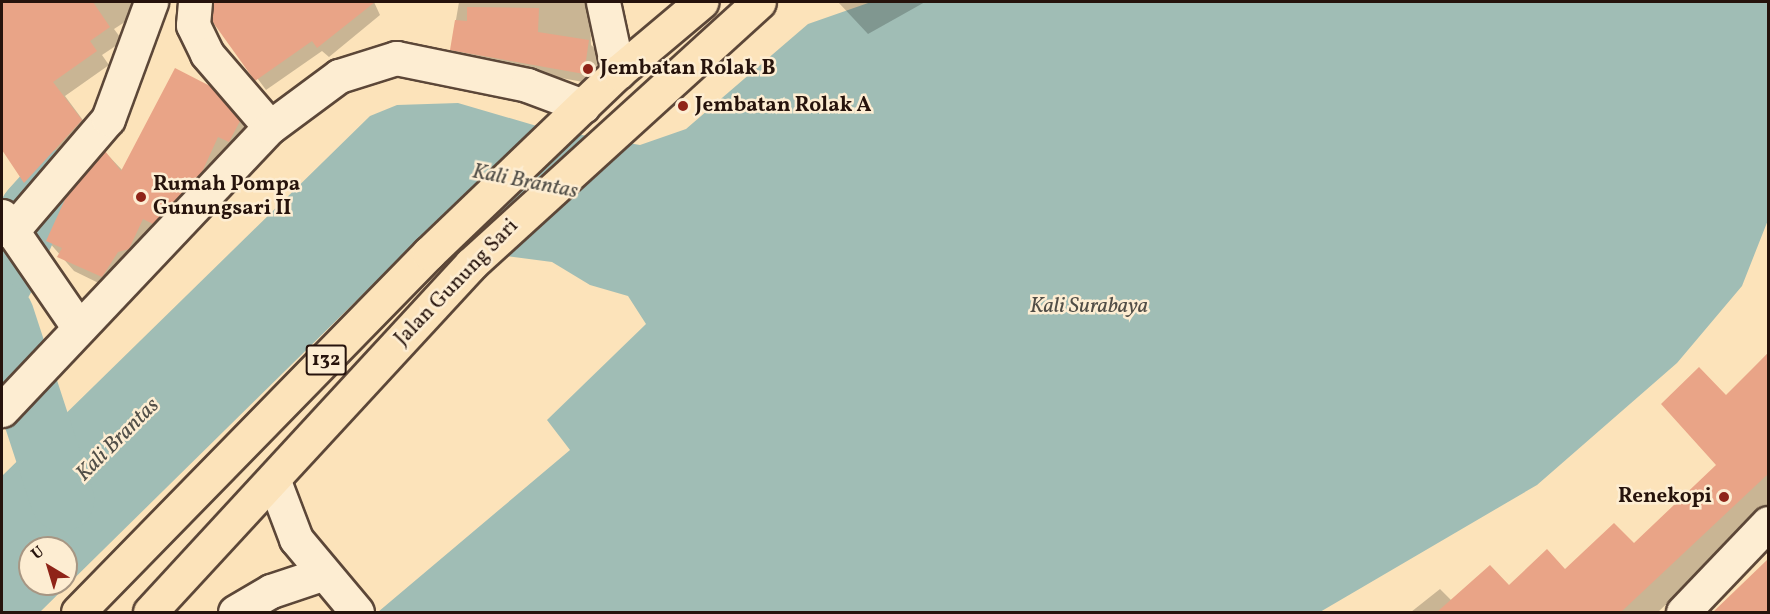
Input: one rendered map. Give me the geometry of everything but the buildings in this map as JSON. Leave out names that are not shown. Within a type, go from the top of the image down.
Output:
[{"type":"main road","name":"Jalan Gunung Sari","points":[[78,612],[429,253],[618,72],[701,2]]},
{"type":"main road","name":"Jalan Gunung Sari","points":[[274,481],[471,264],[606,136],[759,2]]},
{"type":"main road","name":"132","points":[[150,612],[274,481]]},
{"type":"street","points":[[79,328],[12,234],[108,119],[151,2]]},
{"type":"street","points":[[195,2],[193,25],[207,54],[270,126]]},
{"type":"street","points":[[603,2],[618,72]]},
{"type":"street","points":[[2,410],[270,126],[339,76],[396,58],[527,85],[573,116]]},
{"type":"street","points":[[274,481],[296,539],[321,574],[355,610]]},
{"type":"street","points":[[1683,612],[1768,523]]},
{"type":"street","points":[[234,612],[271,591],[321,574]]},
{"type":"water","name":"Kali Surabaya","points":[[871,2],[1768,2],[1768,220],[1742,286],[1677,363],[1537,485],[1320,612],[378,612],[570,450],[547,420],[646,324],[628,296],[590,285],[552,262],[428,246],[409,249],[78,575],[78,536],[18,536],[18,596],[56,596],[40,612],[2,612],[2,476],[370,116],[397,105],[458,103],[547,129],[640,145],[686,129],[808,24]]},
{"type":"waterway","points":[[2,279],[32,211],[58,182]]},
{"type":"waterway","points":[[2,315],[62,499]]},
{"type":"place","name":"Jembatan Rolak B","points":[[588,69]]},
{"type":"place","name":"Jembatan Rolak A","points":[[683,106]]},
{"type":"place","name":"Rumah Pompa Gunungsari II","points":[[141,197]]},
{"type":"place","name":"Renekopi","points":[[1724,497]]},
{"type":"water label","name":"Kali Brantas","points":[[525,182]]},
{"type":"water label","name":"Kali Brantas","points":[[118,440]]}]
